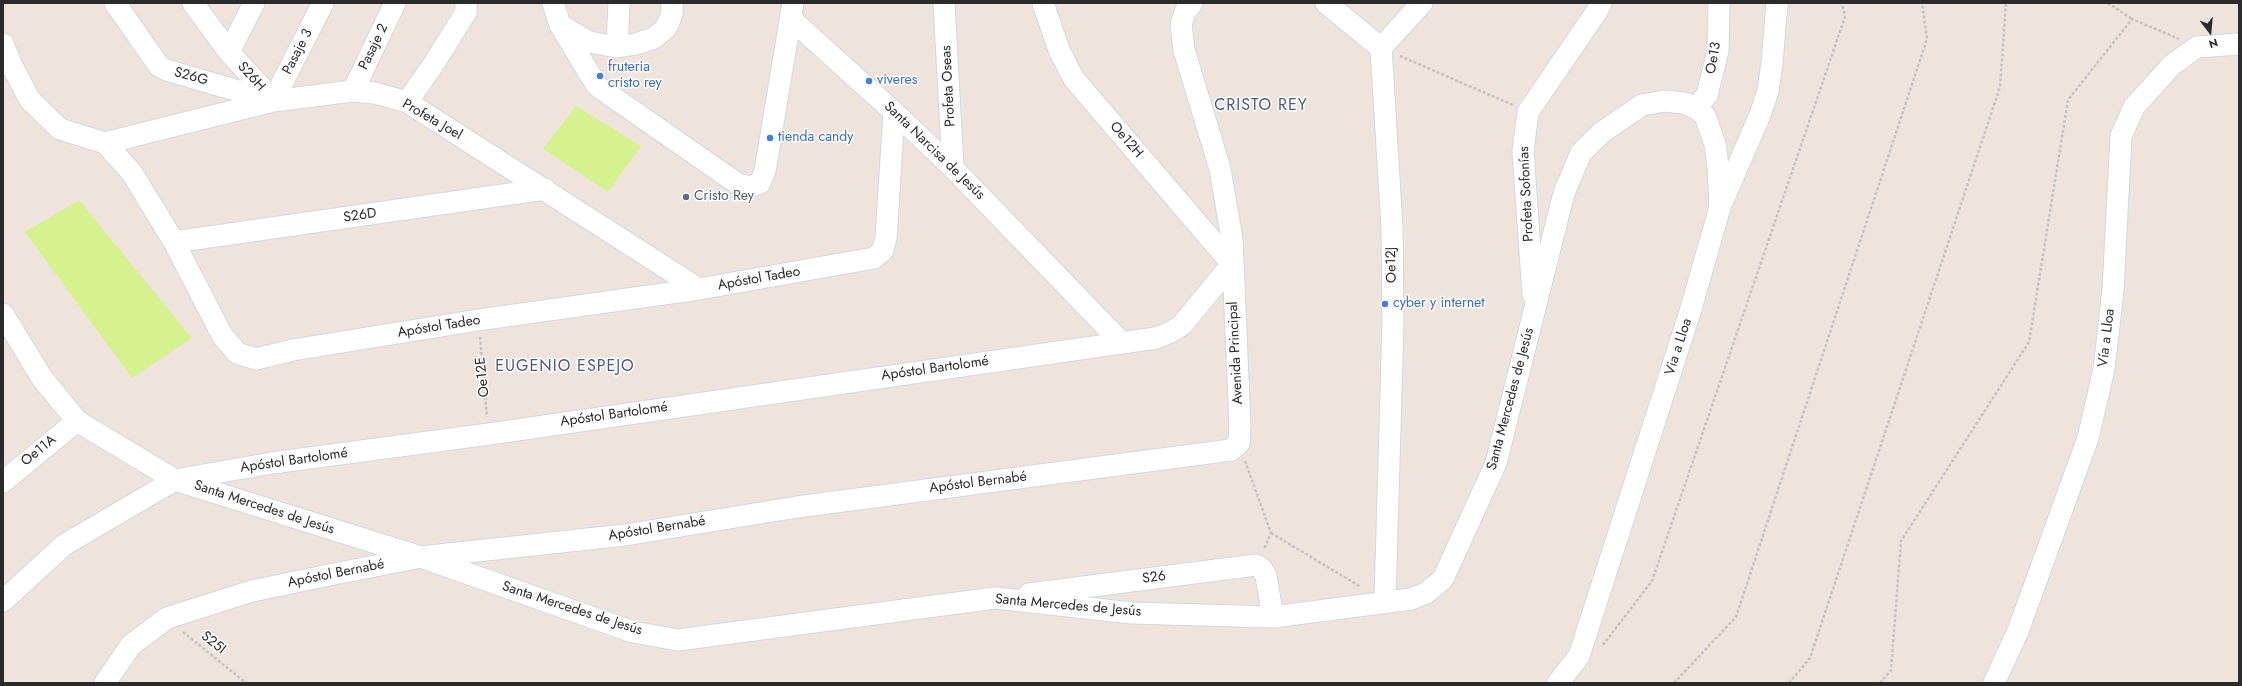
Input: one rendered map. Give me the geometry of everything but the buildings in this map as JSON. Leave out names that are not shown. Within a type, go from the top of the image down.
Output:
[{"type":"street","name":"S26G","points":[[115,3],[159,66],[166,70],[273,101]]},
{"type":"street","name":"S26H","points":[[193,3],[229,52],[273,101]]},
{"type":"street","name":"S26H","points":[[229,52],[254,3]]},
{"type":"street","name":"Pasaje 3","points":[[273,101],[323,3]]},
{"type":"street","name":"Pasaje 2","points":[[353,91],[395,3]]},
{"type":"street","points":[[407,102],[433,65],[466,12],[466,3]]},
{"type":"street","name":"Santa Narcisa de Jesús","points":[[553,3],[560,25],[597,86],[738,184],[749,187],[760,183],[765,171],[792,11]]},
{"type":"street","points":[[617,47],[618,3]]},
{"type":"street","points":[[560,25],[589,42],[617,47],[654,38],[666,28],[672,14],[672,3]]},
{"type":"street","name":"Profeta Oseas","points":[[944,3],[953,168]]},
{"type":"street","name":"Oe12H","points":[[1043,3],[1059,50],[1074,79],[1232,264]]},
{"type":"street","points":[[1192,3],[1185,12],[1181,25],[1182,37],[1184,50],[1220,169],[1232,239],[1232,264]]},
{"type":"street","points":[[1326,3],[1381,48],[1422,3]]},
{"type":"street","name":"Profeta Sofonías","points":[[1534,312],[1523,151],[1528,112],[1598,11],[1601,3]]},
{"type":"street","name":"Oe13","points":[[1696,108],[1707,95],[1718,51],[1719,3]]},
{"type":"street","name":"Via a Lloa","points":[[1558,683],[1579,656],[1690,312],[1720,207],[1760,115],[1768,91],[1777,3]]},
{"type":"street","name":"Santa Narcisa de Jesús","points":[[792,11],[953,168],[1121,342]]},
{"type":"street","points":[[3,44],[8,65],[30,100],[60,129],[105,143]]},
{"type":"street","points":[[2197,47],[2239,44]]},
{"type":"street","name":"Vía a Lloa","points":[[1994,683],[2018,631],[2088,438],[2104,369],[2113,290],[2121,136],[2134,107],[2150,88],[2172,65],[2197,47]]},
{"type":"street","name":"Oe12J","points":[[1381,48],[1392,228],[1393,323],[1385,601]]},
{"type":"street","name":"Profeta Joel","points":[[105,143],[273,101],[353,91],[375,93],[407,102],[699,289]]},
{"type":"street","name":"Santa Mercedes de Jesús","points":[[5,325],[42,378],[77,421],[175,480],[421,557],[632,632],[678,640],[995,598],[1132,613],[1273,617],[1385,601],[1411,599],[1426,593],[1443,579],[1496,463],[1564,193],[1581,153],[1601,133],[1642,105],[1664,101],[1684,104],[1696,108]]},
{"type":"street","points":[[1696,108],[1705,116],[1715,144],[1718,166],[1720,207]]},
{"type":"street","name":"Apóstol Tadeo","points":[[105,143],[132,173],[174,242],[222,335],[236,353],[256,359],[293,350],[478,320],[699,289],[874,258],[884,250],[894,112]]},
{"type":"street","name":"S26D","points":[[174,242],[545,190]]},
{"type":"street","name":"Apóstol Bartolomé","points":[[3,601],[64,545],[175,480],[272,463],[489,434],[1156,338],[1171,332],[1182,325],[1232,264]]},
{"type":"street","name":"Avenida Principal","points":[[1232,264],[1240,426],[1239,443]]},
{"type":"street","name":"Oe11A","points":[[3,482],[77,421]]},
{"type":"street","name":"Apóstol Bernabé","points":[[105,683],[131,646],[167,618],[252,591],[421,557],[625,535],[797,507],[1216,453],[1231,450],[1239,443]]},
{"type":"street","points":[[1256,565],[1262,569],[1266,576],[1273,617]]},
{"type":"street","name":"S26","points":[[995,598],[1256,565]]},
{"type":"path","points":[[1602,647],[1652,581],[1845,17],[1842,3]]},
{"type":"path","points":[[1674,683],[1736,617],[1927,39],[1922,3]]},
{"type":"path","points":[[1789,683],[1810,658],[2000,87],[2006,3]]},
{"type":"path","points":[[2108,3],[2132,19],[2197,47]]},
{"type":"path","points":[[1880,683],[1891,670],[1901,541],[2029,342],[2068,100],[2132,19]]},
{"type":"path","points":[[1381,48],[1528,112]]},
{"type":"path","name":"Oe12E","points":[[478,320],[489,434]]},
{"type":"path","points":[[1239,443],[1271,533],[1385,601]]},
{"type":"path","points":[[1256,565],[1271,533]]},
{"type":"path","name":"S25I","points":[[167,618],[246,683]]},
{"type":"green space","points":[[576,106],[641,146],[608,192],[543,149]]},
{"type":"green space","points":[[79,200],[192,338],[132,378],[25,232]]},
{"type":"place","name":"fruteria cristo rey","points":[[600,76]]},
{"type":"place","name":"viveres","points":[[869,81]]},
{"type":"place","name":"tienda candy","points":[[770,138]]},
{"type":"place","name":"Cristo Rey","points":[[686,197]]},
{"type":"place","name":"cyber y internet","points":[[1385,304]]},
{"type":"district","name":"CRISTO REY","points":[[1261,106]]},
{"type":"district","name":"EUGENIO ESPEJO","points":[[565,367]]}]
